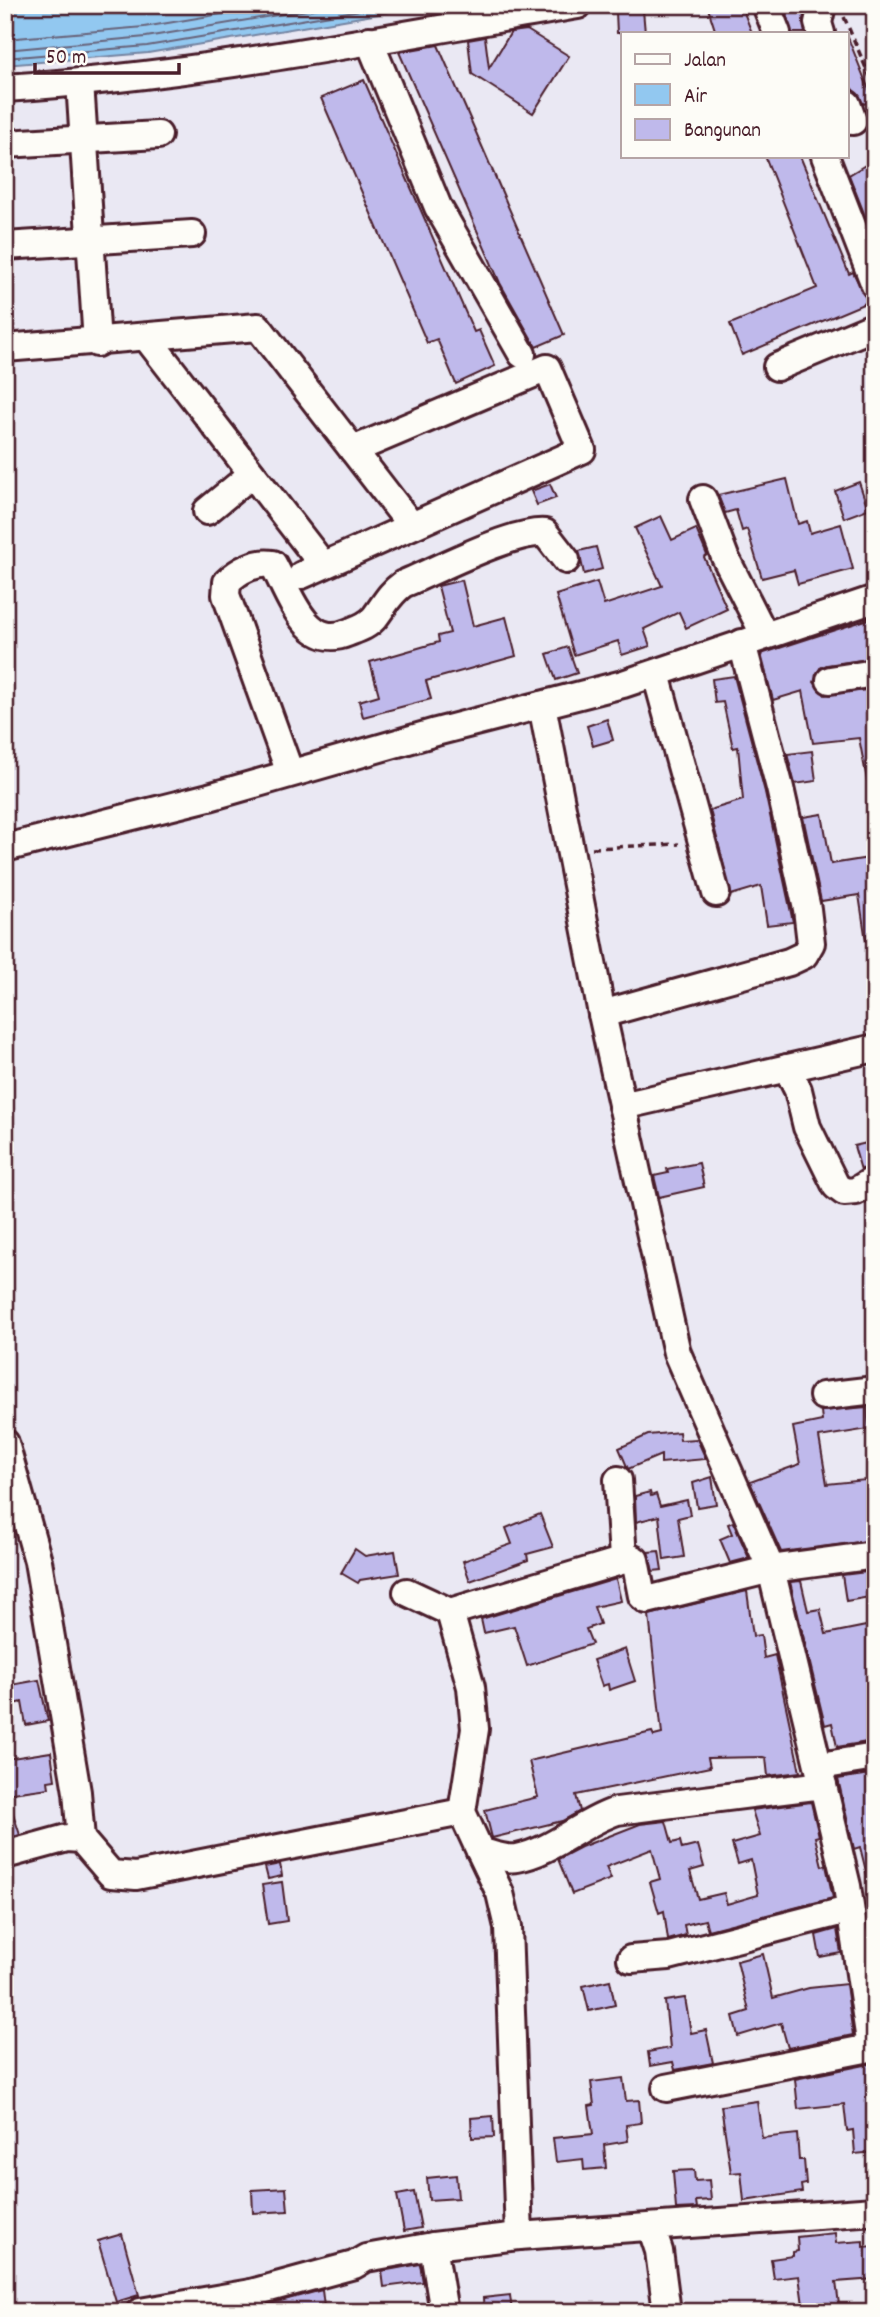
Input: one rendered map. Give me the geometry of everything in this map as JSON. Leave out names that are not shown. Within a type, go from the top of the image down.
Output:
[{"type":"street","points":[[5,88],[80,82],[369,40],[578,5]]},
{"type":"street","points":[[766,5],[777,32]]},
{"type":"street","points":[[821,32],[818,23],[822,5]]},
{"type":"street","points":[[369,40],[438,207],[522,355]]},
{"type":"street","points":[[80,82],[97,343]]},
{"type":"street","points":[[5,144],[158,135]]},
{"type":"street","points":[[826,158],[869,250],[875,285]]},
{"type":"street","points":[[5,246],[192,234]]},
{"type":"street","points":[[777,367],[875,326]]},
{"type":"street","points":[[5,348],[97,343],[258,327],[411,526]]},
{"type":"street","points":[[147,338],[253,474],[313,570],[582,450],[547,368],[353,450]]},
{"type":"street","points":[[207,511],[253,474]]},
{"type":"street","points":[[602,1014],[789,962],[804,955],[811,943],[807,909],[780,788],[753,638],[703,499]]},
{"type":"street","points":[[290,773],[226,595],[227,582],[235,573],[262,562],[274,564],[303,621],[324,637],[336,638],[364,626],[375,617],[392,592],[403,584],[514,538],[535,532],[545,533],[566,560]]},
{"type":"street","points":[[5,848],[656,674],[753,638],[875,599]]},
{"type":"street","points":[[830,680],[875,673]]},
{"type":"street","points":[[656,674],[716,893]]},
{"type":"street","points":[[542,705],[602,1014],[677,1353],[771,1569],[846,1886],[873,2047],[666,2088]]},
{"type":"street","points":[[622,1106],[875,1048]]},
{"type":"street","points":[[787,1068],[798,1090],[807,1127],[836,1186],[844,1192],[856,1191],[875,1179]]},
{"type":"street","points":[[823,1396],[875,1390]]},
{"type":"street","points":[[5,1443],[38,1561],[77,1792],[81,1839],[111,1874],[136,1876],[462,1812]]},
{"type":"street","points":[[618,1480],[623,1559]]},
{"type":"street","points":[[408,1591],[450,1612],[623,1559],[635,1560],[642,1596],[647,1600],[771,1569],[875,1555]]},
{"type":"street","points":[[450,1612],[471,1687],[475,1729],[462,1812],[500,1893],[508,1927],[519,2236]]},
{"type":"street","points":[[480,1851],[516,1858],[551,1846],[595,1818],[617,1811],[821,1775],[875,1757]]},
{"type":"street","points":[[5,1855],[67,1838],[81,1839]]},
{"type":"street","points":[[631,1959],[669,1955],[848,1910]]},
{"type":"street","points":[[140,2312],[253,2303],[366,2258],[433,2246],[519,2236],[875,2211]]},
{"type":"street","points":[[651,2227],[659,2251],[667,2312]]},
{"type":"street","points":[[433,2246],[444,2312]]},
{"type":"path","points":[[839,5],[875,89]]},
{"type":"path","points":[[569,849],[702,844]]},
{"type":"water","points":[[5,5],[432,5],[148,53],[5,65]]},
{"type":"building","points":[[707,5],[741,5],[752,32],[716,32]]},
{"type":"building","points":[[783,5],[806,5],[803,20],[805,32],[792,32]]},
{"type":"building","points":[[643,10],[645,32],[617,33],[616,12]]},
{"type":"building","points":[[527,30],[569,56],[533,113],[472,74],[468,40],[485,37],[489,68],[511,32]]},
{"type":"building","points":[[848,38],[873,100],[864,104],[848,83]]},
{"type":"building","points":[[438,45],[564,335],[536,347],[500,283],[399,52]]},
{"type":"building","points":[[364,80],[474,332],[479,330],[495,366],[456,384],[437,339],[427,343],[321,98]]},
{"type":"building","points":[[766,158],[801,158],[849,274],[853,272],[868,302],[742,355],[730,324],[817,288]]},
{"type":"building","points":[[867,164],[875,177],[875,241],[849,175]]},
{"type":"building","points":[[787,479],[798,524],[807,521],[810,533],[841,524],[853,569],[798,584],[794,570],[762,578],[747,529],[742,531],[736,510],[725,513],[718,495]]},
{"type":"building","points":[[859,482],[868,509],[844,518],[835,491]]},
{"type":"building","points":[[550,484],[556,498],[537,505],[531,491]]},
{"type":"building","points":[[661,516],[672,540],[696,529],[707,555],[704,557],[727,609],[686,628],[679,612],[644,629],[650,646],[622,655],[618,641],[574,655],[556,595],[597,582],[604,605],[662,586],[635,528]]},
{"type":"building","points":[[596,547],[602,569],[584,574],[579,551]]},
{"type":"building","points":[[462,580],[473,626],[506,617],[516,656],[426,681],[431,699],[363,717],[359,701],[379,695],[370,662],[439,642],[438,636],[450,633],[438,586]]},
{"type":"building","points":[[875,617],[875,658],[827,665],[820,668],[814,682],[825,695],[875,689],[875,780],[867,780],[859,738],[813,743],[803,691],[773,700],[761,654]]},
{"type":"building","points":[[568,647],[577,673],[556,680],[547,654]]},
{"type":"building","points":[[734,676],[765,792],[793,922],[767,925],[761,886],[731,895],[710,810],[743,800],[738,747],[733,748],[723,702],[715,703],[712,679]]},
{"type":"building","points":[[607,719],[613,740],[593,746],[587,726]]},
{"type":"building","points":[[812,751],[816,781],[795,784],[787,754]]},
{"type":"building","points":[[822,814],[831,864],[875,857],[875,940],[866,941],[859,895],[821,901],[803,817]]},
{"type":"building","points":[[875,1141],[875,1163],[861,1170],[854,1146]]},
{"type":"building","points":[[699,1163],[704,1187],[659,1197],[654,1176],[668,1173],[667,1169]]},
{"type":"building","points":[[867,1407],[869,1429],[819,1437],[827,1484],[875,1479],[875,1540],[781,1552],[750,1482],[800,1464],[793,1427],[822,1421],[821,1411]]},
{"type":"building","points":[[679,1432],[680,1440],[697,1439],[706,1459],[661,1463],[661,1455],[628,1469],[619,1448],[648,1435]]},
{"type":"building","points":[[712,1477],[716,1504],[697,1507],[693,1483]]},
{"type":"building","points":[[650,1492],[651,1496],[656,1494],[660,1506],[687,1500],[690,1515],[678,1518],[684,1557],[664,1560],[659,1516],[636,1522],[635,1496]]},
{"type":"building","points":[[540,1514],[553,1547],[527,1554],[528,1560],[470,1581],[463,1561],[512,1544],[506,1528]]},
{"type":"building","points":[[733,1522],[749,1558],[730,1563],[720,1539],[732,1534],[728,1524]]},
{"type":"building","points":[[355,1549],[365,1556],[395,1551],[399,1574],[360,1580],[358,1583],[341,1573]]},
{"type":"building","points":[[659,1551],[662,1570],[653,1571],[648,1552]]},
{"type":"building","points":[[875,1571],[875,1588],[869,1589],[870,1597],[846,1601],[842,1575]]},
{"type":"building","points":[[616,1579],[621,1601],[594,1607],[600,1624],[586,1629],[592,1644],[527,1666],[514,1626],[484,1633],[481,1619]]},
{"type":"building","points":[[801,1581],[808,1611],[820,1609],[826,1634],[871,1625],[875,1646],[875,1737],[867,1739],[867,1742],[837,1747],[832,1723],[825,1725],[790,1582]]},
{"type":"building","points":[[747,1591],[753,1636],[761,1635],[764,1658],[775,1655],[800,1772],[768,1776],[766,1758],[763,1757],[708,1758],[710,1767],[576,1795],[580,1811],[562,1821],[492,1838],[485,1810],[538,1797],[529,1761],[652,1732],[654,1736],[662,1734],[649,1615]]},
{"type":"building","points":[[625,1649],[635,1681],[609,1690],[608,1684],[602,1686],[593,1660]]},
{"type":"building","points":[[39,1680],[48,1721],[26,1725],[22,1702],[15,1704],[11,1685]]},
{"type":"building","points":[[51,1752],[55,1780],[48,1781],[49,1788],[5,1794],[5,1759]]},
{"type":"building","points":[[870,1774],[872,1789],[875,1789],[875,1883],[869,1883],[860,1847],[854,1849],[838,1779]]},
{"type":"building","points":[[8,1798],[20,1835],[5,1839],[5,1799]]},
{"type":"building","points":[[811,1802],[819,1836],[815,1837],[822,1866],[826,1865],[833,1898],[708,1930],[705,1920],[684,1925],[686,1935],[668,1940],[664,1911],[659,1913],[650,1882],[660,1879],[652,1849],[606,1867],[611,1879],[572,1894],[558,1859],[640,1824],[666,1821],[672,1843],[680,1841],[682,1849],[698,1845],[704,1867],[690,1871],[698,1899],[724,1893],[727,1904],[758,1895],[751,1860],[738,1864],[732,1844],[760,1836],[752,1810]]},
{"type":"building","points":[[280,1864],[282,1876],[268,1879],[265,1867]]},
{"type":"building","points":[[282,1882],[287,1921],[268,1924],[262,1885]]},
{"type":"building","points":[[837,1929],[841,1953],[820,1957],[816,1935]]},
{"type":"building","points":[[763,1954],[773,1998],[809,1988],[846,1984],[853,2035],[788,2048],[781,2023],[738,2036],[733,2016],[749,2011],[737,1961]]},
{"type":"building","points":[[610,1980],[615,2005],[589,2011],[583,1986]]},
{"type":"building","points":[[685,1998],[691,2033],[706,2030],[713,2063],[675,2070],[673,2062],[650,2066],[648,2052],[670,2048],[665,2001]]},
{"type":"building","points":[[875,2063],[875,2152],[855,2154],[853,2130],[847,2131],[844,2104],[798,2109],[795,2079]]},
{"type":"building","points":[[623,2078],[626,2101],[639,2100],[641,2123],[626,2125],[628,2141],[604,2145],[606,2168],[584,2170],[583,2159],[556,2162],[553,2138],[593,2134],[589,2106],[594,2105],[591,2082]]},
{"type":"building","points":[[757,2101],[762,2138],[797,2134],[799,2160],[804,2160],[806,2184],[801,2185],[802,2192],[744,2201],[741,2172],[731,2173],[721,2106]]},
{"type":"building","points":[[493,2116],[494,2137],[472,2138],[471,2118]]},
{"type":"building","points":[[694,2170],[695,2181],[709,2180],[711,2200],[696,2201],[697,2208],[676,2209],[673,2171]]},
{"type":"building","points":[[456,2175],[458,2198],[429,2200],[427,2178]]},
{"type":"building","points":[[286,2188],[288,2211],[253,2213],[252,2190]]},
{"type":"building","points":[[414,2192],[421,2228],[404,2231],[397,2195]]},
{"type":"building","points":[[835,2233],[836,2243],[863,2241],[863,2247],[875,2246],[875,2279],[836,2282],[840,2312],[804,2312],[799,2276],[774,2279],[771,2259],[793,2256],[793,2252],[798,2251],[797,2237]]},
{"type":"building","points":[[122,2234],[139,2295],[116,2302],[98,2241]]},
{"type":"building","points":[[420,2264],[423,2282],[384,2287],[382,2271]]},
{"type":"building","points":[[322,2290],[324,2307],[291,2311],[290,2307],[270,2310],[269,2304]]},
{"type":"building","points":[[510,2295],[512,2312],[484,2312],[483,2298]]}]
